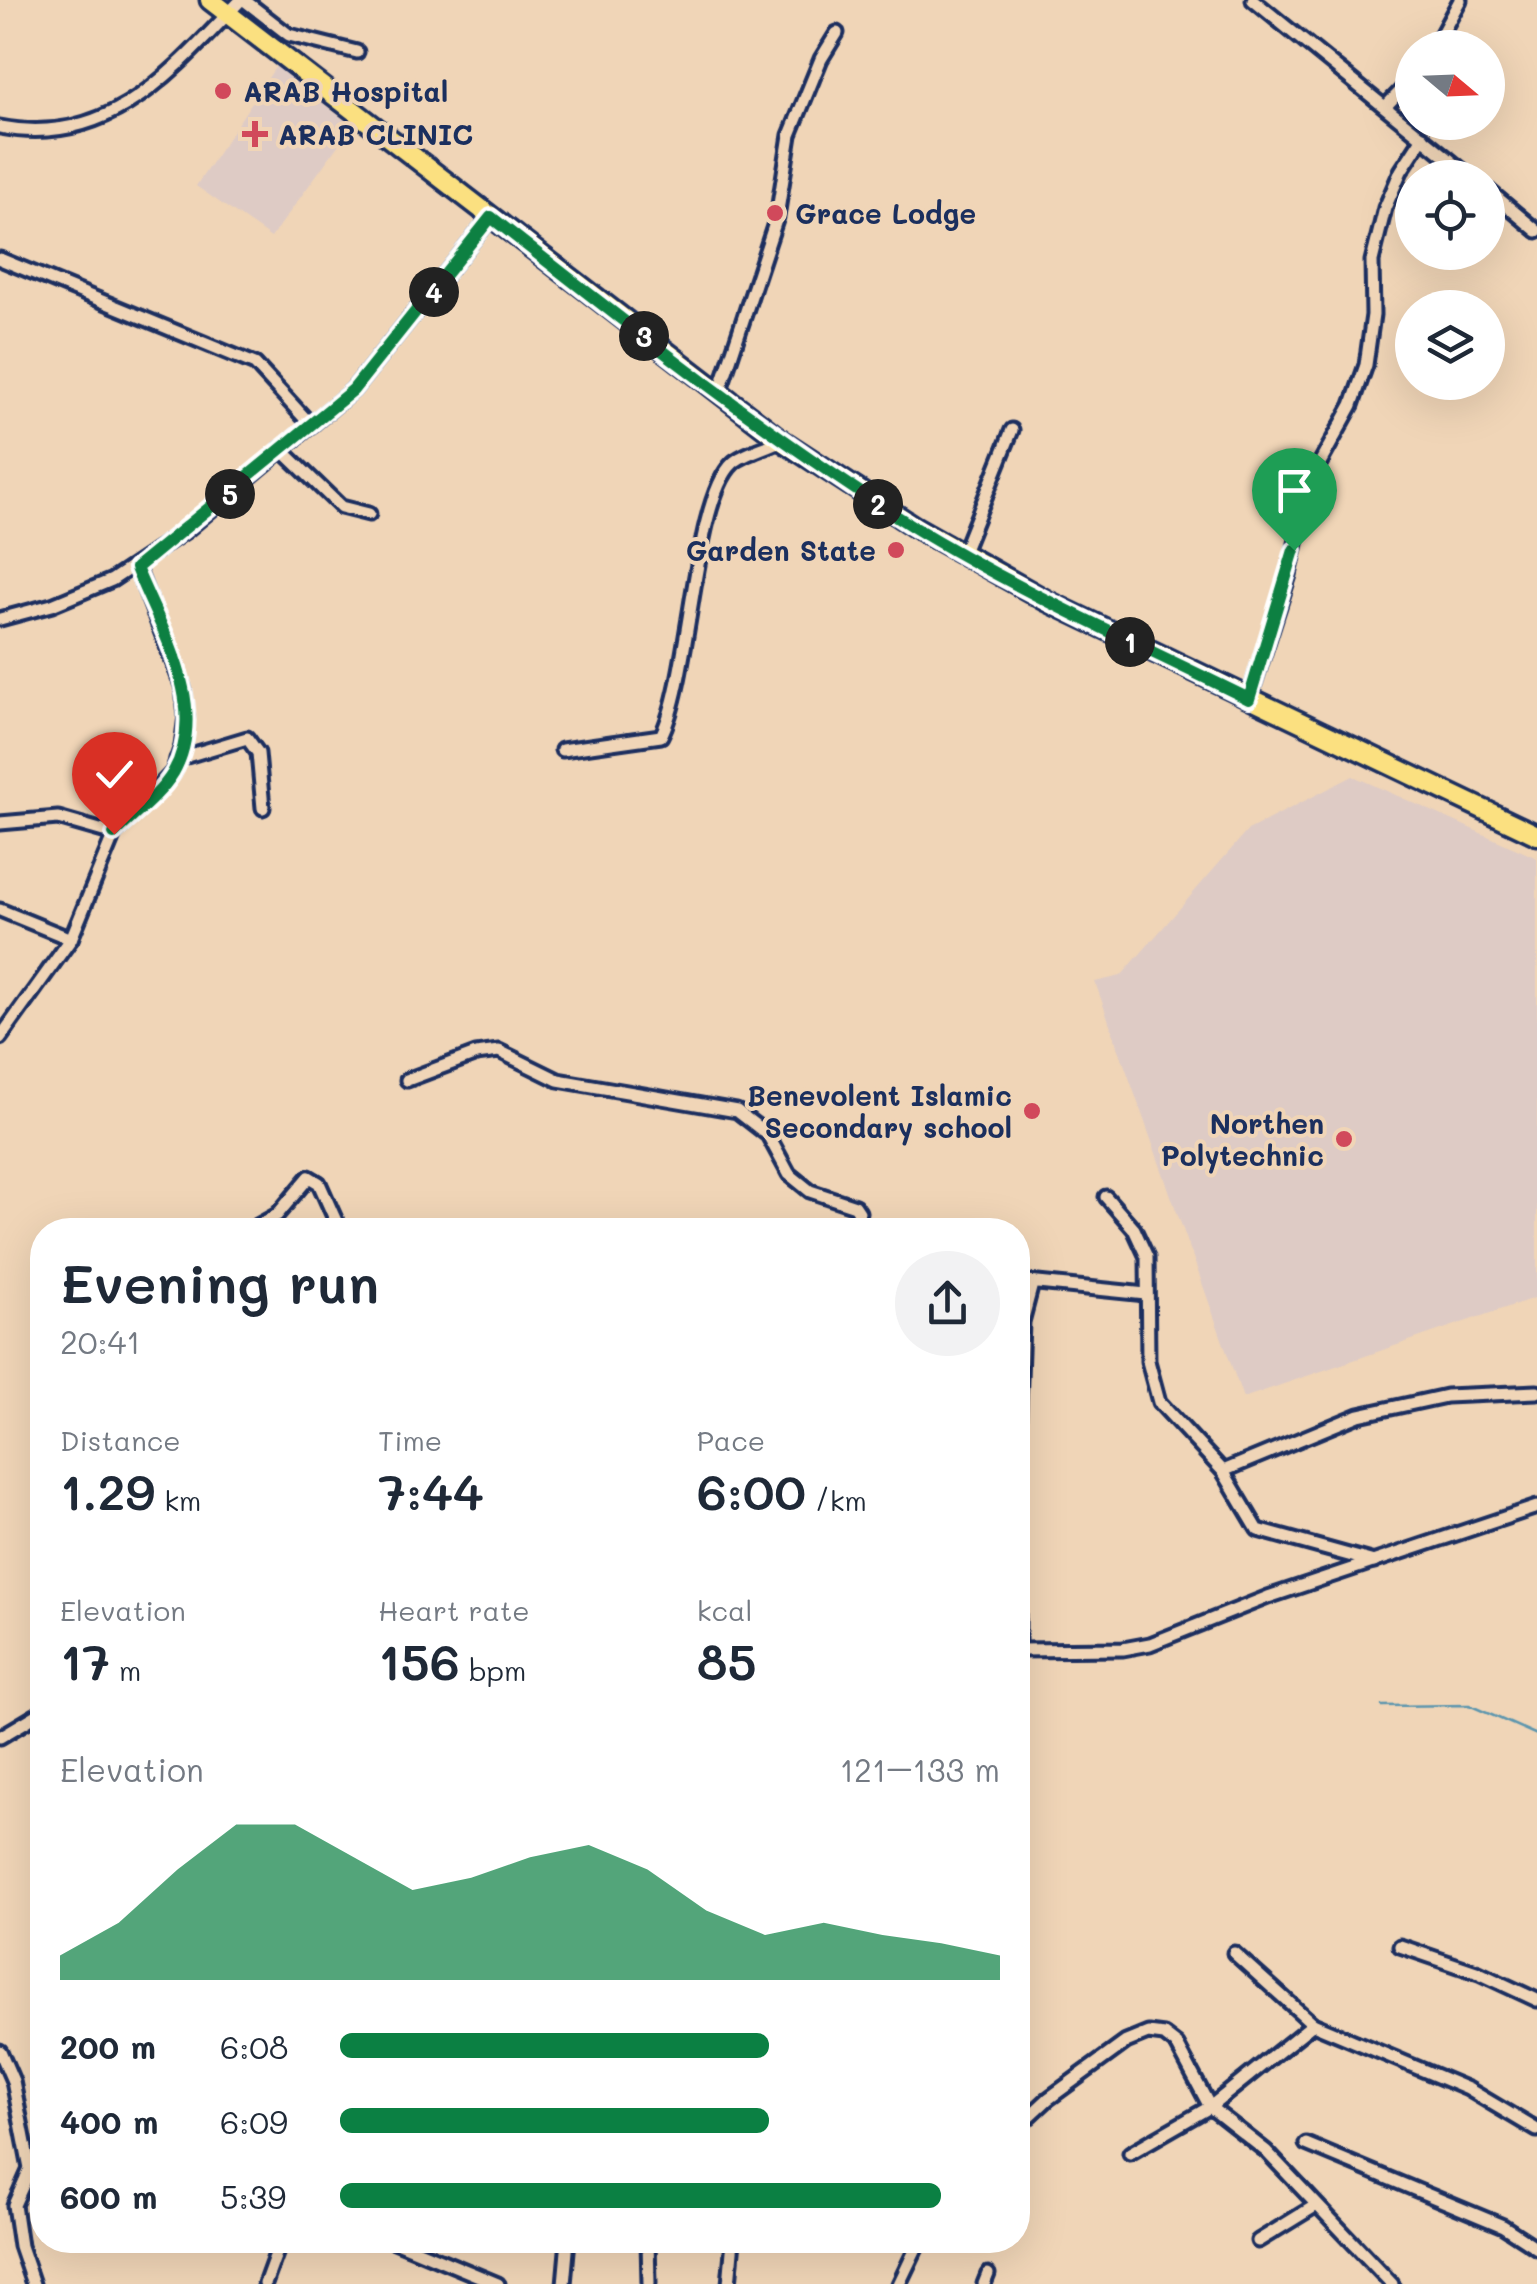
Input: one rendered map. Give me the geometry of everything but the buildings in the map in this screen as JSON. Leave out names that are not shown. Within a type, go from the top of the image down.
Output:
[{"type":"main road","points":[[210,0],[237,5],[491,217],[781,440],[962,555],[1249,699],[1537,836]]},
{"type":"street","points":[[1253,0],[1395,113]]},
{"type":"street","points":[[1444,30],[1460,0]]},
{"type":"street","points":[[0,127],[16,130],[84,126],[122,111],[237,5],[289,36],[357,52]]},
{"type":"street","points":[[719,394],[776,217],[790,135],[821,59],[837,32]]},
{"type":"street","points":[[1386,106],[1395,97]]},
{"type":"street","points":[[1249,699],[1289,574],[1310,481],[1352,405],[1366,365],[1373,314],[1372,261],[1385,208],[1422,140]]},
{"type":"street","points":[[1428,140],[1451,160]]},
{"type":"street","points":[[1505,205],[1537,232]]},
{"type":"street","points":[[0,618],[52,605],[136,568],[353,390],[491,217]]},
{"type":"street","points":[[0,259],[255,364],[311,425]]},
{"type":"street","points":[[962,555],[1012,430]]},
{"type":"street","points":[[562,750],[661,736],[676,686],[703,539],[726,473],[735,462],[781,440]]},
{"type":"street","points":[[281,449],[341,506],[369,514]]},
{"type":"street","points":[[0,1038],[71,940],[114,834],[156,792],[177,760],[186,716],[183,688],[136,568]]},
{"type":"street","points":[[177,760],[248,738],[258,753],[263,808]]},
{"type":"street","points":[[0,823],[58,818],[114,834]]},
{"type":"street","points":[[0,910],[71,940]]},
{"type":"street","points":[[406,1080],[476,1054],[500,1051],[558,1080],[736,1111],[768,1134],[788,1174],[810,1191],[855,1206],[860,1212],[857,1218]]},
{"type":"street","points":[[271,1218],[309,1177],[319,1183],[335,1218]]},
{"type":"street","points":[[1106,1197],[1141,1240],[1147,1256],[1148,1361],[1160,1402],[1223,1471],[1258,1530],[1374,1562]]},
{"type":"street","points":[[1030,1292],[1032,1284],[1146,1294]]},
{"type":"street","points":[[1223,1471],[1359,1415],[1446,1396],[1537,1392]]},
{"type":"street","points":[[1030,1646],[1123,1649],[1150,1644],[1268,1597],[1537,1508]]},
{"type":"street","points":[[0,1737],[30,1719]]},
{"type":"street","points":[[1400,1946],[1480,1973],[1537,2000]]},
{"type":"street","points":[[1234,1954],[1312,2024],[1468,2089],[1537,2130]]},
{"type":"street","points":[[1130,2153],[1210,2107],[1312,2024]]},
{"type":"street","points":[[1030,2117],[1094,2065],[1148,2032],[1164,2035],[1177,2045],[1210,2107],[1266,2151],[1392,2284]]},
{"type":"street","points":[[0,2051],[13,2081],[30,2170],[14,2205],[20,2246],[33,2284]]},
{"type":"street","points":[[1306,2144],[1503,2226],[1537,2248]]},
{"type":"street","points":[[1258,2242],[1316,2206]]},
{"type":"street","points":[[265,2284],[276,2253]]},
{"type":"street","points":[[423,2253],[498,2284]]},
{"type":"street","points":[[564,2284],[567,2253]]},
{"type":"street","points":[[649,2253],[650,2284]]},
{"type":"street","points":[[730,2284],[732,2253]]},
{"type":"street","points":[[899,2284],[910,2253]]},
{"type":"shaded area","points":[[276,66],[352,126],[271,238],[196,186]]},
{"type":"shaded area","name":"Northen Polytechnic","points":[[1353,776],[1537,858],[1537,1297],[1243,1398],[1095,982],[1121,976],[1248,830]]},
{"type":"waterway","points":[[1382,1706],[1469,1705],[1537,1735]]},
{"type":"place","name":"ARAB Hospital","points":[[223,91]]},
{"type":"place","name":"ARAB CLINIC","points":[[255,134]]},
{"type":"place","name":"Grace Lodge","points":[[775,213]]},
{"type":"place","name":"Garden State","points":[[896,550]]},
{"type":"place","name":"Benevolent Islamic Secondary school","points":[[1032,1111]]},
{"type":"place","name":"Northen Polytechnic","points":[[1344,1139]]},
{"type":"route","points":[[114,834],[173,772],[186,716],[183,688],[170,646],[136,568],[188,530],[353,390],[491,217],[781,440],[915,527],[1047,601],[1249,699],[1294,550]]}]
